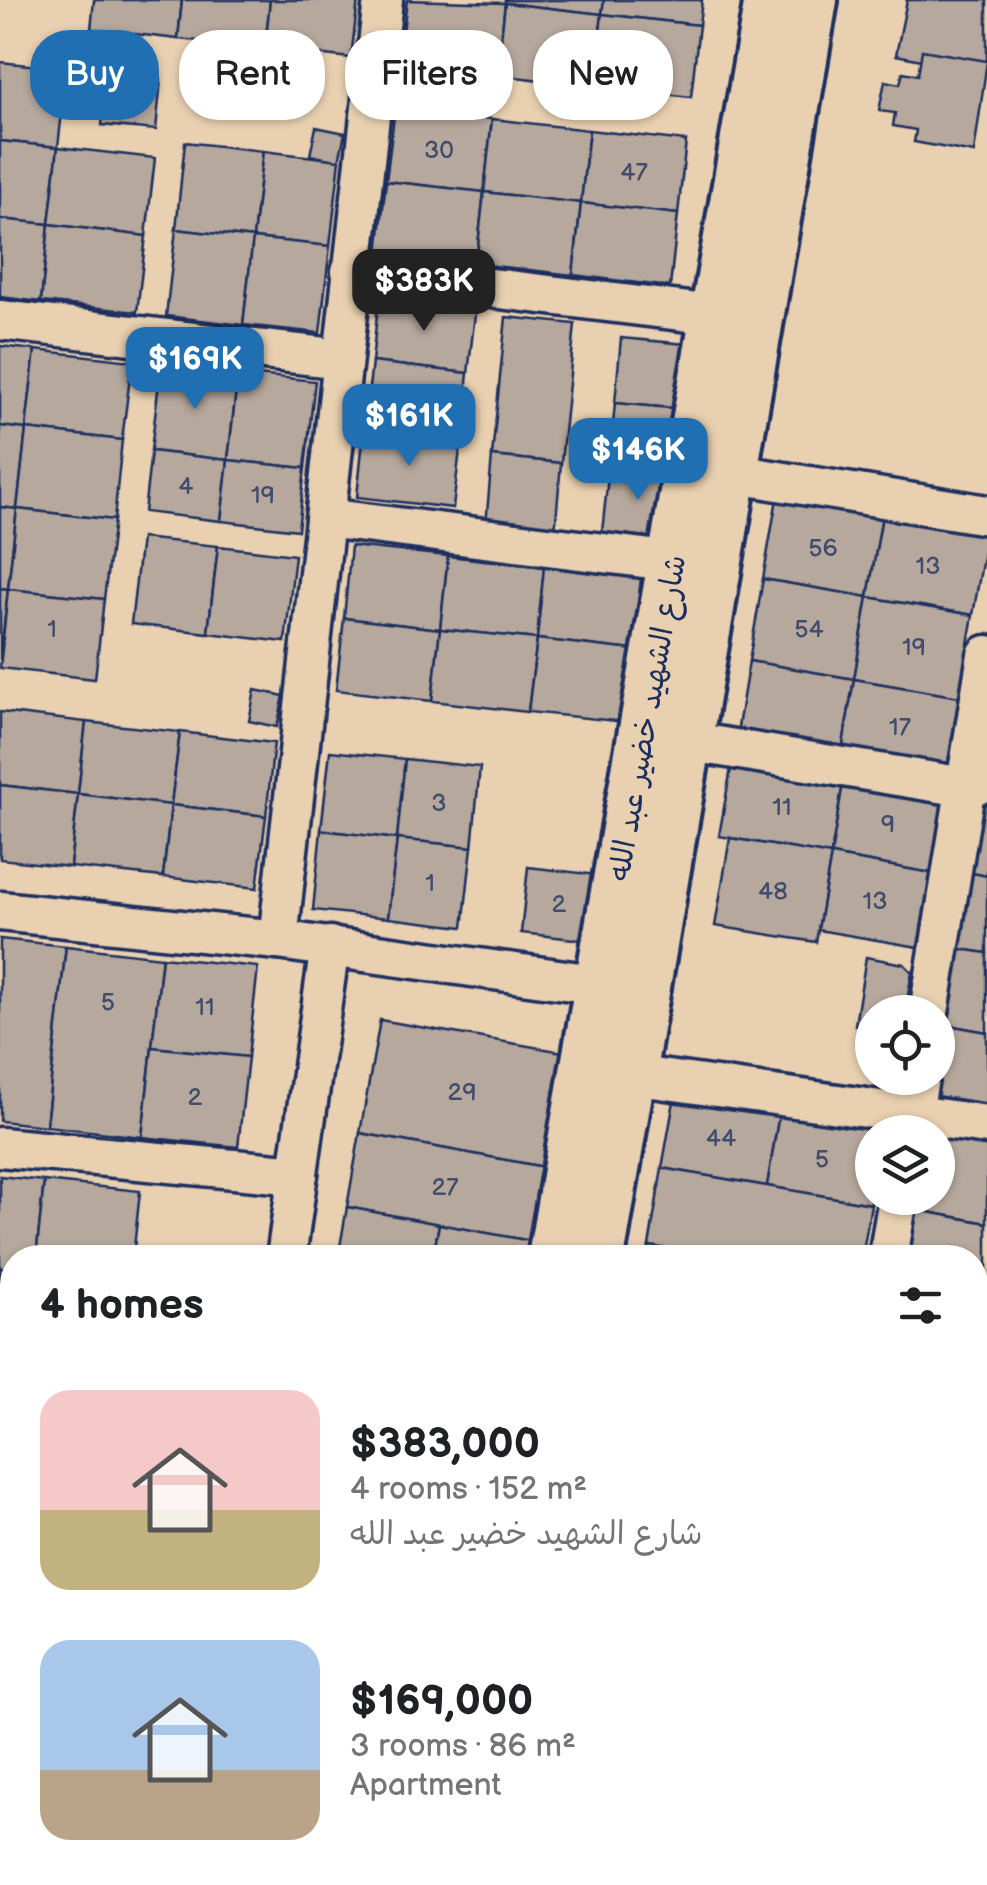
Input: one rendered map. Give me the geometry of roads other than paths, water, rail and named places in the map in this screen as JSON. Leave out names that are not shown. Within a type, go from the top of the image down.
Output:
[{"type":"main road","name":"شارع الشهيد خضير عبد الله","points":[[599,1245],[609,1072],[601,984],[771,0]]},
{"type":"main road","name":"شارع الشهيد خضير عبد الله","points":[[558,1245],[609,1072],[686,741],[811,0]]},
{"type":"street","points":[[278,940],[382,0]]},
{"type":"street","points":[[352,271],[714,316]]},
{"type":"street","points":[[0,320],[342,359]]},
{"type":"street","points":[[730,473],[987,516]]},
{"type":"street","points":[[325,518],[676,562]]},
{"type":"street","points":[[932,995],[975,784],[987,655]]},
{"type":"street","points":[[686,741],[975,784]]},
{"type":"street","points":[[0,911],[330,946],[601,984]]},
{"type":"street","points":[[288,1245],[330,946]]},
{"type":"street","points":[[609,1072],[860,1115]]},
{"type":"street","points":[[955,1125],[987,1126]]},
{"type":"street","points":[[0,1147],[298,1174]]},
{"type":"street","points":[[890,1245],[895,1215]]}]
